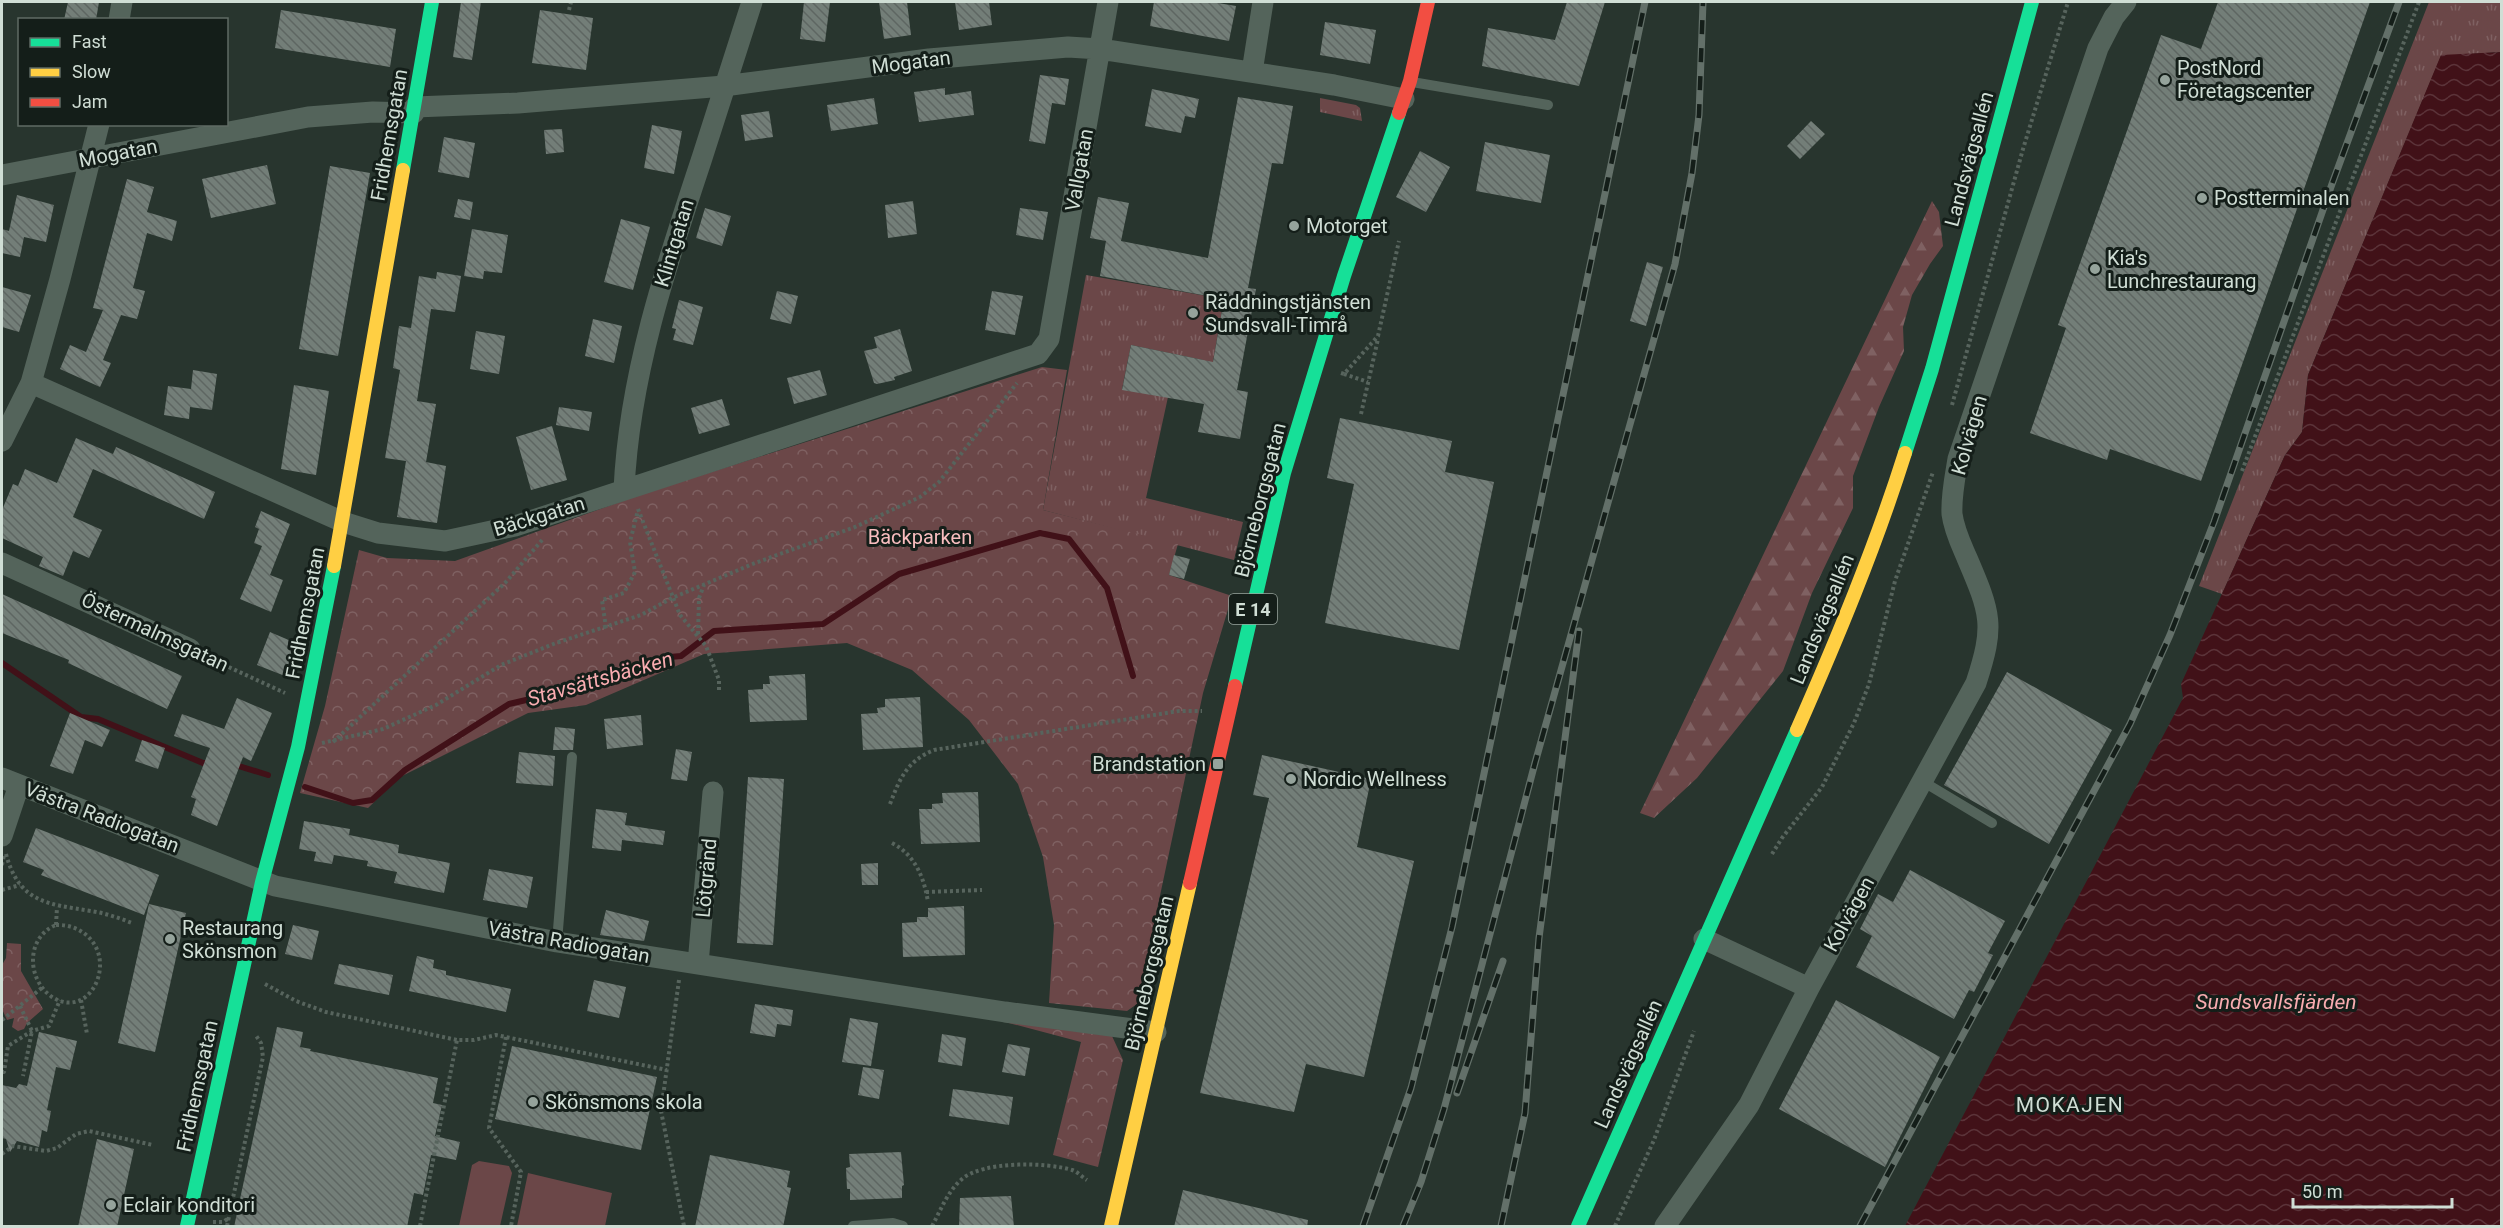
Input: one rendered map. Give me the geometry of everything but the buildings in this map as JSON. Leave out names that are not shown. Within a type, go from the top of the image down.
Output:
[{"type":"main road","name":"Fridhemsgatan","points":[[187,1227],[262,882],[298,747],[307,703],[343,522],[432,2]]},
{"type":"main road","name":"Björneborgsgatan","points":[[1111,1227],[1284,473],[1344,276],[1407,90],[1428,2]]},
{"type":"main road","name":"Landsvägsallén","points":[[1578,1227],[1830,656],[1882,525],[1932,369],[2032,2]]},
{"type":"street","points":[[119,18],[122,2]]},
{"type":"street","name":"Klintgatan","points":[[624,490],[625,462],[642,358],[675,239],[752,2]]},
{"type":"street","name":"Vallgatan","points":[[1049,339],[1108,2]]},
{"type":"street","points":[[1252,72],[1263,2]]},
{"type":"street","name":"Kolvägen","points":[[1665,1227],[1749,1105],[1809,988],[1976,683],[1986,651],[1990,627],[1985,600],[1956,533],[1952,514],[1958,459],[2097,48],[2114,17],[2126,2]]},
{"type":"street","name":"Mogatan","points":[[2,175],[308,117],[724,86],[929,59],[1068,47],[1100,49],[1334,85],[1407,90]]},
{"type":"street","points":[[3,434],[31,383],[99,126]]},
{"type":"street","name":"Bäckgatan","points":[[31,383],[343,522],[378,533],[445,541],[515,526],[1038,354],[1049,339]]},
{"type":"street","name":"Östermalmsgatan","points":[[2,563],[190,649]]},
{"type":"street","points":[[3,844],[10,781]]},
{"type":"street","name":"Västra Radiogatan","points":[[10,781],[212,860],[262,882],[557,942],[1005,1012],[1156,1032]]},
{"type":"street","name":"Lötgränd","points":[[690,963],[713,792]]},
{"type":"street","points":[[1704,939],[1809,988]]},
{"type":"lane","points":[[1407,90],[1548,105]]},
{"type":"lane","points":[[557,942],[573,757]]},
{"type":"lane","points":[[1922,781],[1992,823]]},
{"type":"lane","points":[[853,1227],[893,1223],[903,1227]]},
{"type":"path","points":[[569,10],[571,2]]},
{"type":"path","points":[[2242,471],[2420,2]]},
{"type":"path","points":[[1361,414],[1399,241]]},
{"type":"path","points":[[1344,374],[1378,336]]},
{"type":"path","points":[[1337,372],[1368,382]]},
{"type":"path","points":[[298,747],[332,743],[383,729],[436,705],[501,665],[556,643],[641,615],[704,584],[855,527],[920,497],[939,482],[1017,382]]},
{"type":"path","points":[[606,628],[602,600],[624,593],[635,572],[630,542],[638,509],[680,615],[706,645],[719,680],[719,693]]},
{"type":"path","points":[[332,743],[505,583],[549,533]]},
{"type":"path","points":[[698,635],[699,598],[704,584]]},
{"type":"path","name":"Östermalmsgatan","points":[[190,649],[307,703]]},
{"type":"path","points":[[890,804],[901,774],[911,762],[934,750],[1179,711],[1206,712],[1228,718]]},
{"type":"path","points":[[892,843],[906,850],[916,864],[928,902]]},
{"type":"path","points":[[3,844],[11,872],[20,885],[40,902],[57,907],[93,911],[132,922]]},
{"type":"path","points":[[2,890],[20,885]]},
{"type":"path","points":[[926,892],[982,890]]},
{"type":"path","points":[[56,926],[57,907]]},
{"type":"path","points":[[56,926],[75,927],[92,940],[98,949],[100,972],[97,983],[91,994],[81,1000],[60,1000],[51,996],[43,987],[34,969],[33,951],[37,941],[56,926]]},
{"type":"path","points":[[684,1227],[661,1111],[667,1070],[690,963]]},
{"type":"path","points":[[262,982],[296,1001],[326,1012],[457,1040],[474,1040],[496,1035],[667,1070]]},
{"type":"path","points":[[2,1020],[43,987]]},
{"type":"path","points":[[2,1072],[4,1072],[8,1046],[32,1031],[49,1026],[60,1000]]},
{"type":"path","points":[[81,1000],[87,1034]]},
{"type":"path","points":[[20,1006],[32,1031],[22,1076]]},
{"type":"path","points":[[227,1227],[263,1057],[261,1043],[248,1028]]},
{"type":"path","points":[[506,1037],[489,1128],[521,1172],[511,1227]]},
{"type":"path","points":[[420,1227],[457,1040]]},
{"type":"path","points":[[2,1154],[14,1146],[46,1151],[57,1148],[76,1134],[88,1131],[153,1145]]},
{"type":"path","points":[[932,1227],[951,1190],[965,1177],[981,1170],[1000,1166],[1056,1166],[1075,1170],[1087,1180]]},
{"type":"path","points":[[207,1222],[223,1222],[229,1218]]},
{"type":"green space","points":[[2429,2],[2501,2],[2501,52],[2441,56],[2308,375],[2302,432],[2285,455],[2222,594],[2199,586]]},
{"type":"green space","points":[[1320,98],[1356,105],[1360,108],[1362,121],[1320,112]]},
{"type":"green space","points":[[1932,201],[1939,212],[1943,246],[1912,295],[1903,327],[1904,351],[1879,407],[1853,476],[1853,508],[1812,593],[1783,671],[1697,778],[1654,818],[1640,813]]},
{"type":"green space","points":[[1086,275],[1224,299],[1209,384],[1203,360],[1131,345],[1122,389],[1168,397],[1146,498],[1243,522],[1234,560],[1043,510]]},
{"type":"green space","name":"Bäckparken","points":[[1042,367],[1067,370],[1043,510],[1178,544],[1169,575],[1232,596],[1203,693],[1137,1004],[1127,1011],[1049,1003],[1054,925],[1043,857],[1018,784],[969,720],[912,670],[847,643],[704,654],[586,705],[528,713],[400,777],[368,808],[300,793],[325,706],[359,550],[387,558],[455,561],[642,494]]},
{"type":"green space","points":[[7,943],[21,944],[21,971],[43,1009],[27,1023],[24,1029],[18,1031],[12,1027],[14,1018],[7,1020],[2,1009],[2,965],[6,958]]},
{"type":"green space","points":[[990,1018],[1112,1036],[1123,1060],[1098,1167],[1053,1155],[1081,1042]]},
{"type":"green space","points":[[479,1161],[509,1166],[512,1173],[500,1226],[459,1226],[472,1165]]},
{"type":"green space","points":[[528,1173],[612,1193],[605,1226],[517,1226]]},
{"type":"water","name":"Sundsvallsfjärden","points":[[2501,52],[2501,1226],[1905,1226],[2183,698],[2181,684],[2285,455],[2302,432],[2308,375],[2441,55]]},
{"type":"waterway","name":"Stavsättsbäcken","points":[[305,787],[353,803],[372,800],[405,770],[509,704],[586,686],[670,657],[681,656],[714,631],[823,624],[899,574],[1040,533],[1069,539],[1107,588],[1133,676]]},
{"type":"waterway","name":"Stavsättsbäcken","points":[[2,663],[81,717],[98,719],[203,763],[210,763]]},
{"type":"waterway","name":"Stavsättsbäcken","points":[[232,764],[268,775]]},
{"type":"railway","points":[[1363,1226],[1411,1088],[1452,927],[1645,2]]},
{"type":"railway","points":[[1403,1226],[1421,1182],[1444,1109],[1535,763],[1675,264],[1692,173],[1699,115],[1703,2]]},
{"type":"railway","points":[[1860,1226],[2130,724],[2170,635],[2214,522],[2332,184],[2399,2]]},
{"type":"railway","points":[[1501,1226],[1525,1113],[1539,938],[1579,631]]},
{"type":"railway","points":[[1457,1093],[1503,961]]},
{"type":"traffic: fast","points":[[403,170],[432,2]]},
{"type":"traffic: fast","points":[[1905,453],[1932,369],[2032,2]]},
{"type":"traffic: fast","points":[[1235,686],[1284,473],[1344,276],[1399,113]]},
{"type":"traffic: fast","points":[[187,1226],[262,882],[298,747],[334,566]]},
{"type":"traffic: fast","points":[[1578,1226],[1797,730]]},
{"type":"traffic: slow","points":[[334,566],[403,170]]},
{"type":"traffic: slow","points":[[1797,730],[1855,593],[1905,453]]},
{"type":"traffic: slow","points":[[1111,1226],[1190,883]]},
{"type":"traffic: jam","points":[[1399,113],[1410,81],[1428,2]]},
{"type":"traffic: jam","points":[[1190,883],[1235,686]]},
{"type":"place","name":"PostNord Företagscenter","points":[[2165,80]]},
{"type":"place","name":"Postterminalen","points":[[2202,198]]},
{"type":"place","name":"Motorget","points":[[1294,226]]},
{"type":"place","name":"Kia's Lunchrestaurang","points":[[2095,269]]},
{"type":"place","name":"Räddningstjänsten Sundsvall-Timrå","points":[[1193,313]]},
{"type":"place","name":"Brandstation","points":[[1218,764]]},
{"type":"place","name":"Nordic Wellness","points":[[1291,779]]},
{"type":"place","name":"Restaurang Skönsmon","points":[[170,939]]},
{"type":"place","name":"Skönsmons skola","points":[[533,1102]]},
{"type":"place","name":"Eclair konditori","points":[[111,1205]]},
{"type":"district","name":"MOKAJEN","points":[[2070,1105]]}]
